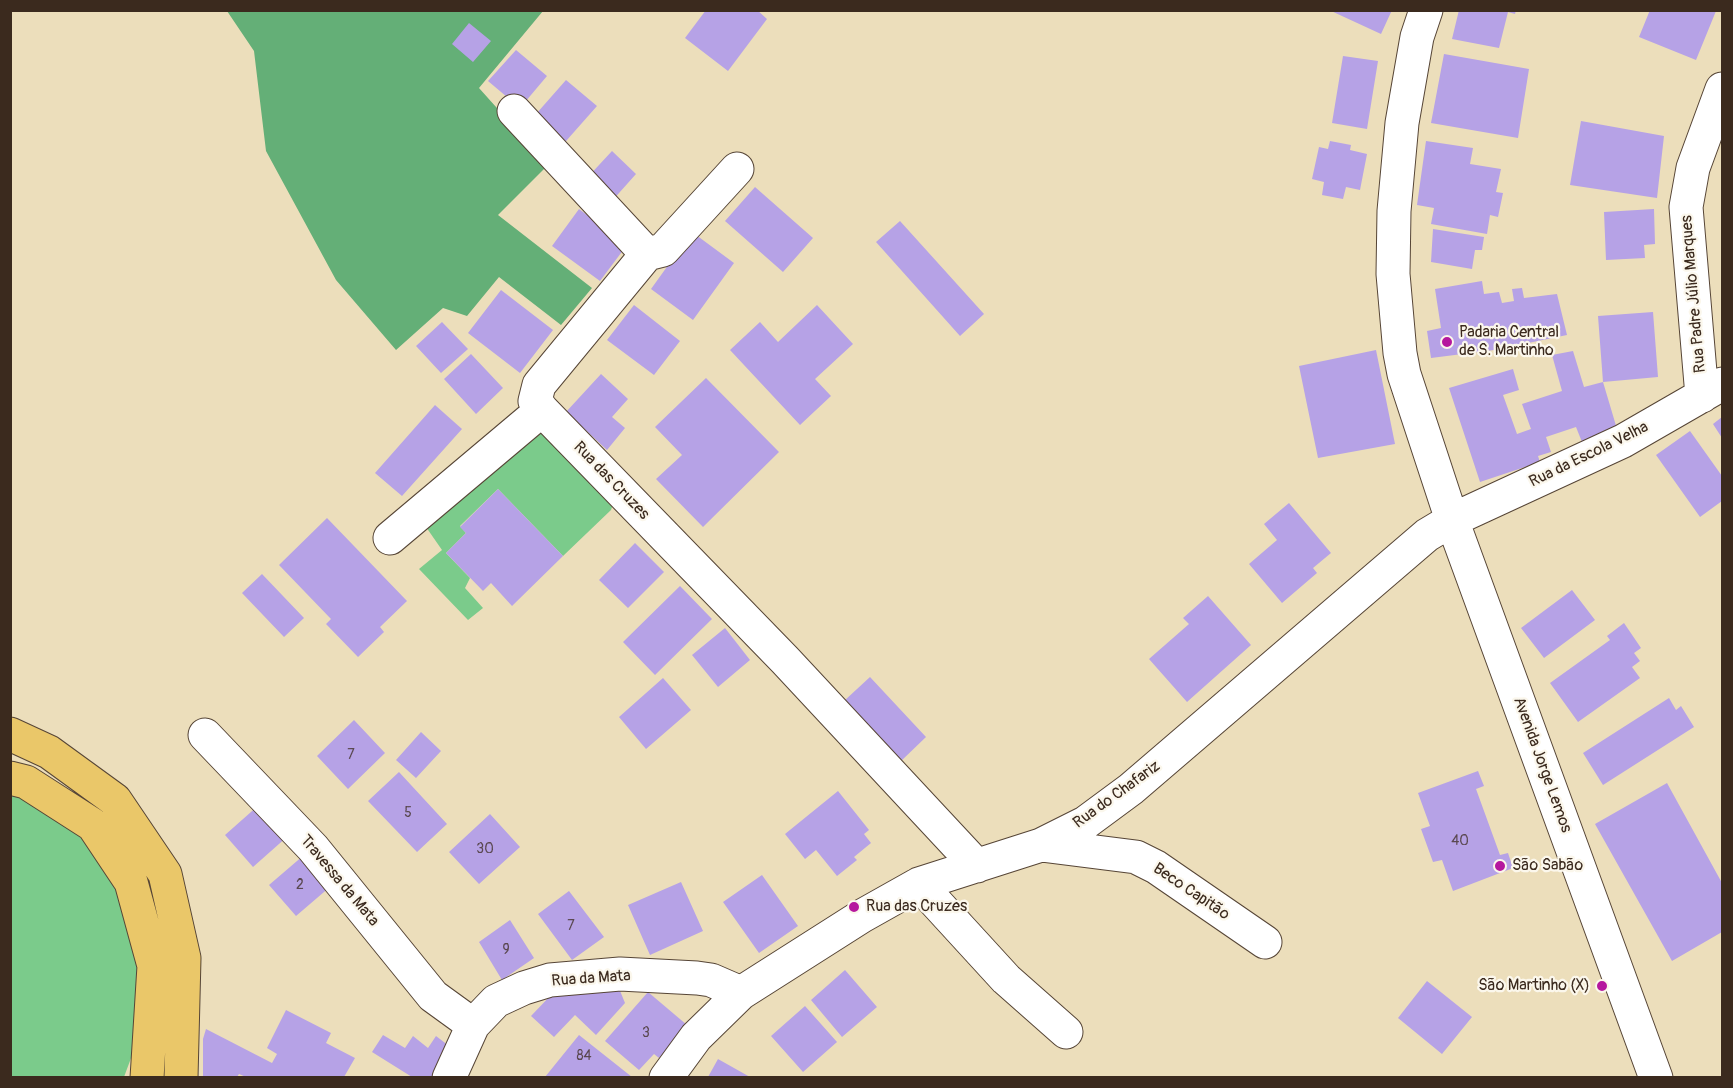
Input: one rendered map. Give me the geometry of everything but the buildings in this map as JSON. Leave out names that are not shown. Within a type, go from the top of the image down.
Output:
[{"type":"highway","points":[[10,734],[49,752],[115,800],[165,874],[184,958],[181,1077]]},
{"type":"highway","points":[[10,778],[26,782],[93,825],[131,882],[154,966],[147,1077]]},
{"type":"street","name":"Avenida Jorge Lemos","points":[[1426,10],[1417,37],[1402,123],[1394,211],[1394,274],[1400,353],[1404,374],[1452,520],[1656,1077]]},
{"type":"street","name":"Rua Padre Júlio Marques","points":[[1712,390],[1686,207],[1693,168],[1722,89]]},
{"type":"street","points":[[514,111],[647,254]]},
{"type":"street","points":[[390,538],[542,410],[535,401],[538,385],[647,254],[663,250],[737,169]]},
{"type":"street","name":"Rua da Escola Velha","points":[[1452,520],[1623,441],[1712,390]]},
{"type":"street","name":"Rua das Cruzes","points":[[542,410],[785,660],[977,866]]},
{"type":"street","name":"Rua do Chafariz","points":[[666,1077],[696,1037],[741,993],[862,916],[919,884],[1041,845],[1085,823],[1131,789],[1427,535],[1452,520]]},
{"type":"street","name":"Travessa da Mata","points":[[205,735],[313,848],[433,996],[473,1025]]},
{"type":"street","name":"Beco Capitão","points":[[1041,845],[1136,857],[1156,867],[1265,942]]},
{"type":"street","points":[[919,884],[1005,979],[1066,1032]]},
{"type":"street","name":"Rua da Mata","points":[[449,1077],[473,1025],[496,1001],[524,988],[550,980],[620,974],[704,979],[741,993]]},
{"type":"green space","points":[[227,11],[543,11],[479,88],[548,165],[498,215],[592,288],[561,325],[499,277],[467,316],[443,308],[396,350],[336,280],[266,151],[254,51]]},
{"type":"green space","points":[[545,430],[614,501],[611,510],[563,556],[498,489],[460,526],[466,533],[446,553],[470,578],[465,588],[483,608],[468,620],[419,569],[442,550],[426,527]]},
{"type":"green space","points":[[10,792],[29,800],[68,826],[88,844],[115,888],[126,916],[141,975],[134,1050],[124,1077],[11,1077]]},
{"type":"place","name":"Padaria Central de S. Martinho","points":[[1447,342]]},
{"type":"place","name":"São Sabão","points":[[1500,866]]},
{"type":"place","name":"Rua das Cruzes","points":[[854,907]]},
{"type":"place","name":"São Martinho (X)","points":[[1602,986]]}]
